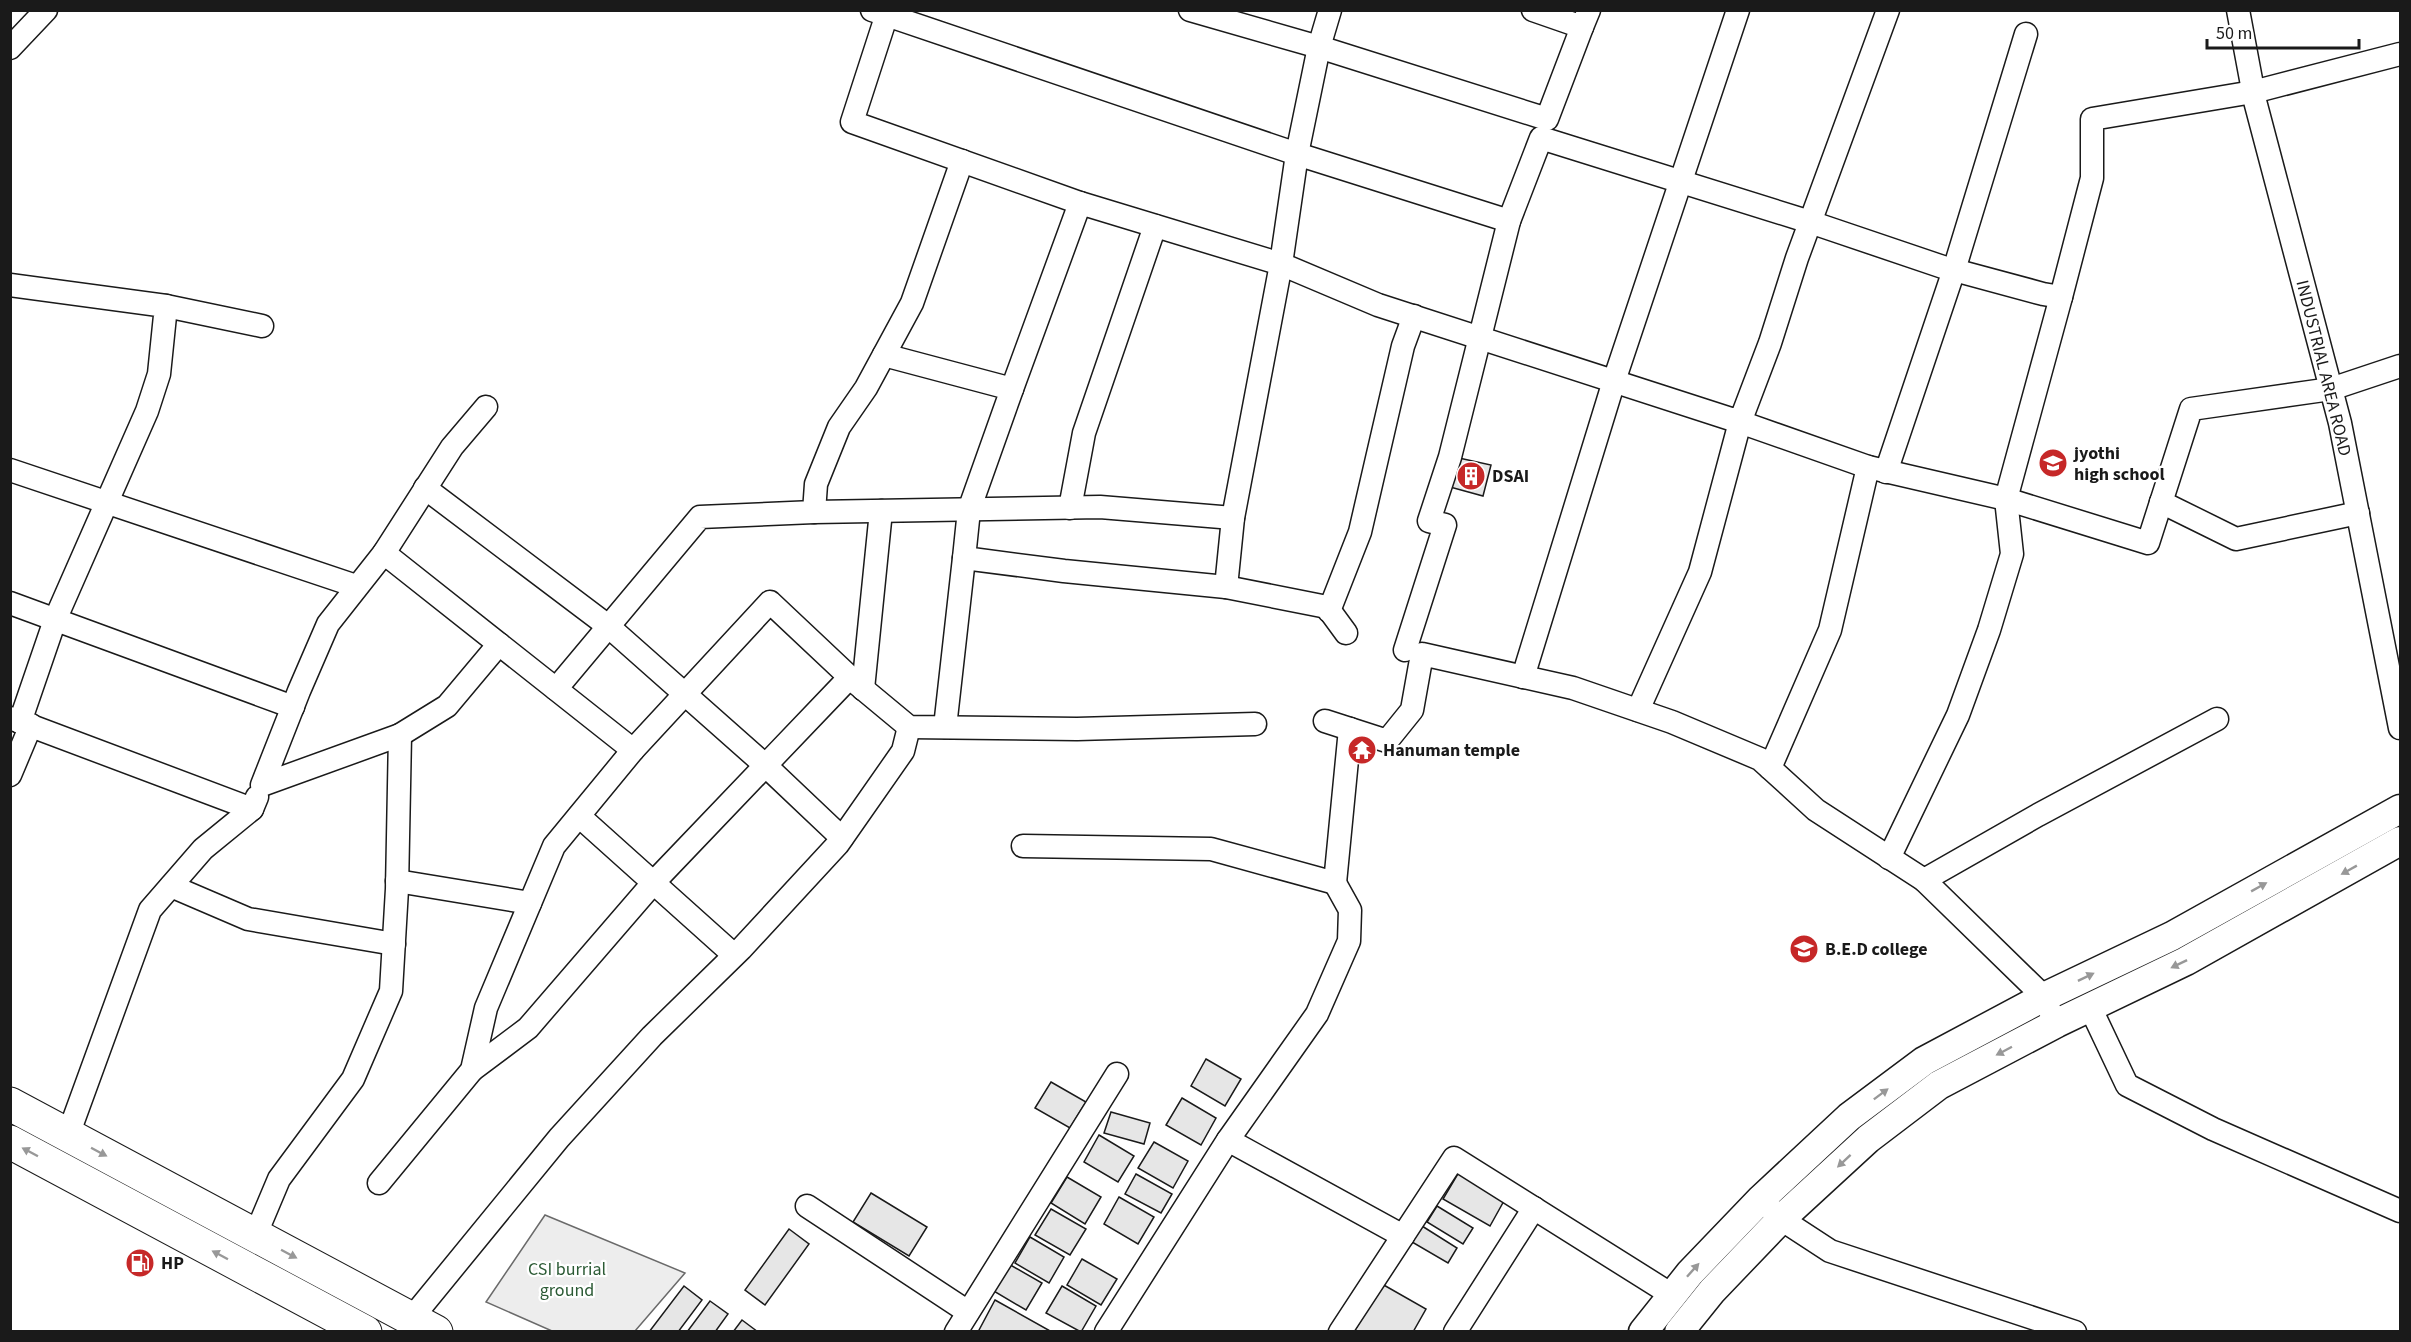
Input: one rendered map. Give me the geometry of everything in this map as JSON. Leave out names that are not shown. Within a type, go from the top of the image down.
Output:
[{"type":"highway","points":[[10,1104],[423,1325]]},
{"type":"highway","points":[[10,1142],[365,1332]]},
{"type":"main road","points":[[1642,1332],[1690,1273],[1761,1199],[1849,1117],[1924,1061],[2044,997],[2172,936],[2400,809]]},
{"type":"main road","points":[[1679,1332],[1712,1291],[1781,1220],[1868,1139],[1939,1085],[2056,1023],[2186,961],[2400,841]]},
{"type":"main road","points":[[1924,1061],[1939,1085]]},
{"type":"main road","points":[[1849,1117],[1868,1139]]},
{"type":"street","points":[[10,48],[46,10]]},
{"type":"street","points":[[1190,10],[1319,47],[1544,128],[1680,182],[1954,270],[2061,297]]},
{"type":"street","points":[[1226,587],[1233,518],[1281,264],[1297,154],[1319,47],[1330,10]]},
{"type":"street","points":[[1405,650],[1444,525],[1429,521],[1450,457],[1509,221],[1586,19],[1533,10]]},
{"type":"street","points":[[1523,677],[1614,381],[1738,10]]},
{"type":"street","points":[[1638,710],[1700,572],[1740,422],[1888,10]]},
{"type":"street","name":"INDUSTRIAL AREA ROAD","points":[[2238,10],[2253,92],[2331,389],[2400,728]]},
{"type":"street","points":[[1509,221],[1297,154],[880,12],[852,122],[1080,203],[1281,264],[1378,304],[1740,422],[1877,470],[2006,499],[2148,543],[2192,409],[2331,389],[2400,366]]},
{"type":"street","points":[[1770,768],[1830,630],[1877,470],[1954,270],[2026,34]]},
{"type":"street","points":[[1889,858],[1958,715],[1989,630],[2012,554],[2006,499],[2092,178],[2092,119],[2253,92],[2400,54]]},
{"type":"street","points":[[814,512],[816,484],[839,427],[866,388],[912,303],[962,161]]},
{"type":"street","points":[[945,727],[969,510],[1080,203]]},
{"type":"street","points":[[1070,508],[1084,433],[1155,226]]},
{"type":"street","points":[[10,285],[166,306],[262,326]]},
{"type":"street","points":[[10,775],[20,722],[55,620],[147,411],[159,374],[166,306]]},
{"type":"street","points":[[1329,611],[1360,532],[1403,346],[1414,316]]},
{"type":"street","points":[[884,355],[1012,389]]},
{"type":"street","points":[[68,1135],[150,910],[202,849],[252,809],[328,624],[384,552],[452,447],[486,407]]},
{"type":"street","points":[[10,470],[356,586]]},
{"type":"street","points":[[425,488],[608,626],[765,765],[842,838]]},
{"type":"street","points":[[2161,502],[2236,539],[2358,513]]},
{"type":"street","points":[[556,689],[700,517],[881,510],[1100,507],[1233,518]]},
{"type":"street","points":[[379,1182],[472,1070],[528,1028],[654,882],[765,765],[856,683],[881,510]]},
{"type":"street","points":[[384,552],[633,750]]},
{"type":"street","points":[[964,558],[1064,571],[1226,587],[1327,607],[1346,633]]},
{"type":"street","points":[[472,1070],[486,1008],[554,846],[633,750],[770,602],[856,683],[909,727],[1077,729],[1256,724]]},
{"type":"street","points":[[10,603],[293,707]]},
{"type":"street","points":[[262,785],[400,735],[447,706],[499,644]]},
{"type":"street","points":[[1325,721],[1387,741],[1412,710],[1422,654],[1573,688],[1672,722],[1761,759],[1816,810],[1924,880],[2044,997],[2056,1023]]},
{"type":"street","points":[[1924,880],[2037,815],[2217,719]]},
{"type":"street","points":[[20,722],[252,809]]},
{"type":"street","points":[[423,1325],[559,1138],[651,1036],[734,955],[842,838],[903,751],[909,727]]},
{"type":"street","points":[[1106,1332],[1228,1140],[1317,1014],[1348,941],[1350,910],[1335,883],[1350,729]]},
{"type":"street","points":[[255,1236],[279,1179],[353,1079],[391,991],[397,881],[400,735]]},
{"type":"street","points":[[579,816],[734,955]]},
{"type":"street","points":[[1023,846],[1211,849],[1335,883]]},
{"type":"street","points":[[397,881],[530,903]]},
{"type":"street","points":[[171,886],[248,919],[394,944]]},
{"type":"street","points":[[2090,1007],[2127,1085],[2213,1129],[2400,1211]]},
{"type":"street","points":[[956,1332],[1117,1074]]},
{"type":"street","points":[[1228,1140],[1403,1236]]},
{"type":"street","points":[[1340,1332],[1454,1158],[1672,1295]]},
{"type":"street","points":[[1761,1199],[1781,1220],[1830,1251],[2074,1332]]},
{"type":"street","points":[[807,1206],[968,1312]]},
{"type":"street","points":[[1455,1332],[1534,1208]]},
{"type":"green space","name":"CSI burrial ground","points":[[545,1215],[685,1273],[635,1331],[552,1331],[486,1302]]},
{"type":"building","name":"DSAI","points":[[1459,458],[1491,465],[1483,496],[1450,487]]},
{"type":"building","points":[[1206,1059],[1241,1079],[1225,1106],[1191,1086]]},
{"type":"building","points":[[1051,1082],[1086,1102],[1070,1128],[1035,1108]]},
{"type":"building","points":[[1182,1098],[1216,1118],[1201,1145],[1166,1125]]},
{"type":"building","points":[[1111,1112],[1150,1123],[1144,1144],[1104,1133]]},
{"type":"building","points":[[1099,1135],[1134,1156],[1118,1182],[1084,1162]]},
{"type":"building","points":[[1154,1142],[1188,1161],[1173,1188],[1138,1168]]},
{"type":"building","points":[[1459,1172],[1505,1199],[1490,1226],[1443,1199]]},
{"type":"building","points":[[1136,1174],[1172,1194],[1161,1213],[1125,1194]]},
{"type":"building","points":[[1067,1177],[1101,1197],[1085,1224],[1051,1203]]},
{"type":"building","points":[[871,1193],[927,1227],[909,1256],[853,1222]]},
{"type":"building","points":[[1119,1197],[1154,1217],[1138,1244],[1104,1224]]},
{"type":"building","points":[[1437,1206],[1473,1228],[1463,1244],[1427,1222]]},
{"type":"building","points":[[1051,1209],[1086,1229],[1070,1255],[1035,1235]]},
{"type":"building","points":[[1422,1226],[1457,1248],[1448,1263],[1412,1242]]},
{"type":"building","points":[[789,1229],[809,1244],[765,1305],[745,1290]]},
{"type":"building","points":[[1030,1237],[1064,1257],[1049,1283],[1015,1263]]},
{"type":"building","points":[[1082,1259],[1117,1279],[1101,1305],[1067,1285]]},
{"type":"building","points":[[1007,1263],[1042,1283],[1026,1310],[992,1290]]},
{"type":"building","points":[[1382,1284],[1426,1309],[1413,1332],[1358,1332],[1355,1330]]},
{"type":"building","points":[[684,1286],[702,1300],[678,1332],[649,1332]]},
{"type":"building","points":[[1062,1286],[1096,1306],[1081,1332],[1046,1313]]},
{"type":"building","points":[[995,1300],[1052,1332],[978,1332]]},
{"type":"building","points":[[710,1301],[728,1314],[715,1332],[687,1332]]},
{"type":"building","points":[[742,1320],[758,1332],[733,1332]]},
{"type":"place","name":"jyothi high school","points":[[2053,463]]},
{"type":"place","name":"DSAI","points":[[1471,476]]},
{"type":"place","name":"Hanuman temple","points":[[1362,750]]},
{"type":"place","name":"B.E.D college","points":[[1804,949]]},
{"type":"place","name":"HP","points":[[140,1263]]}]
